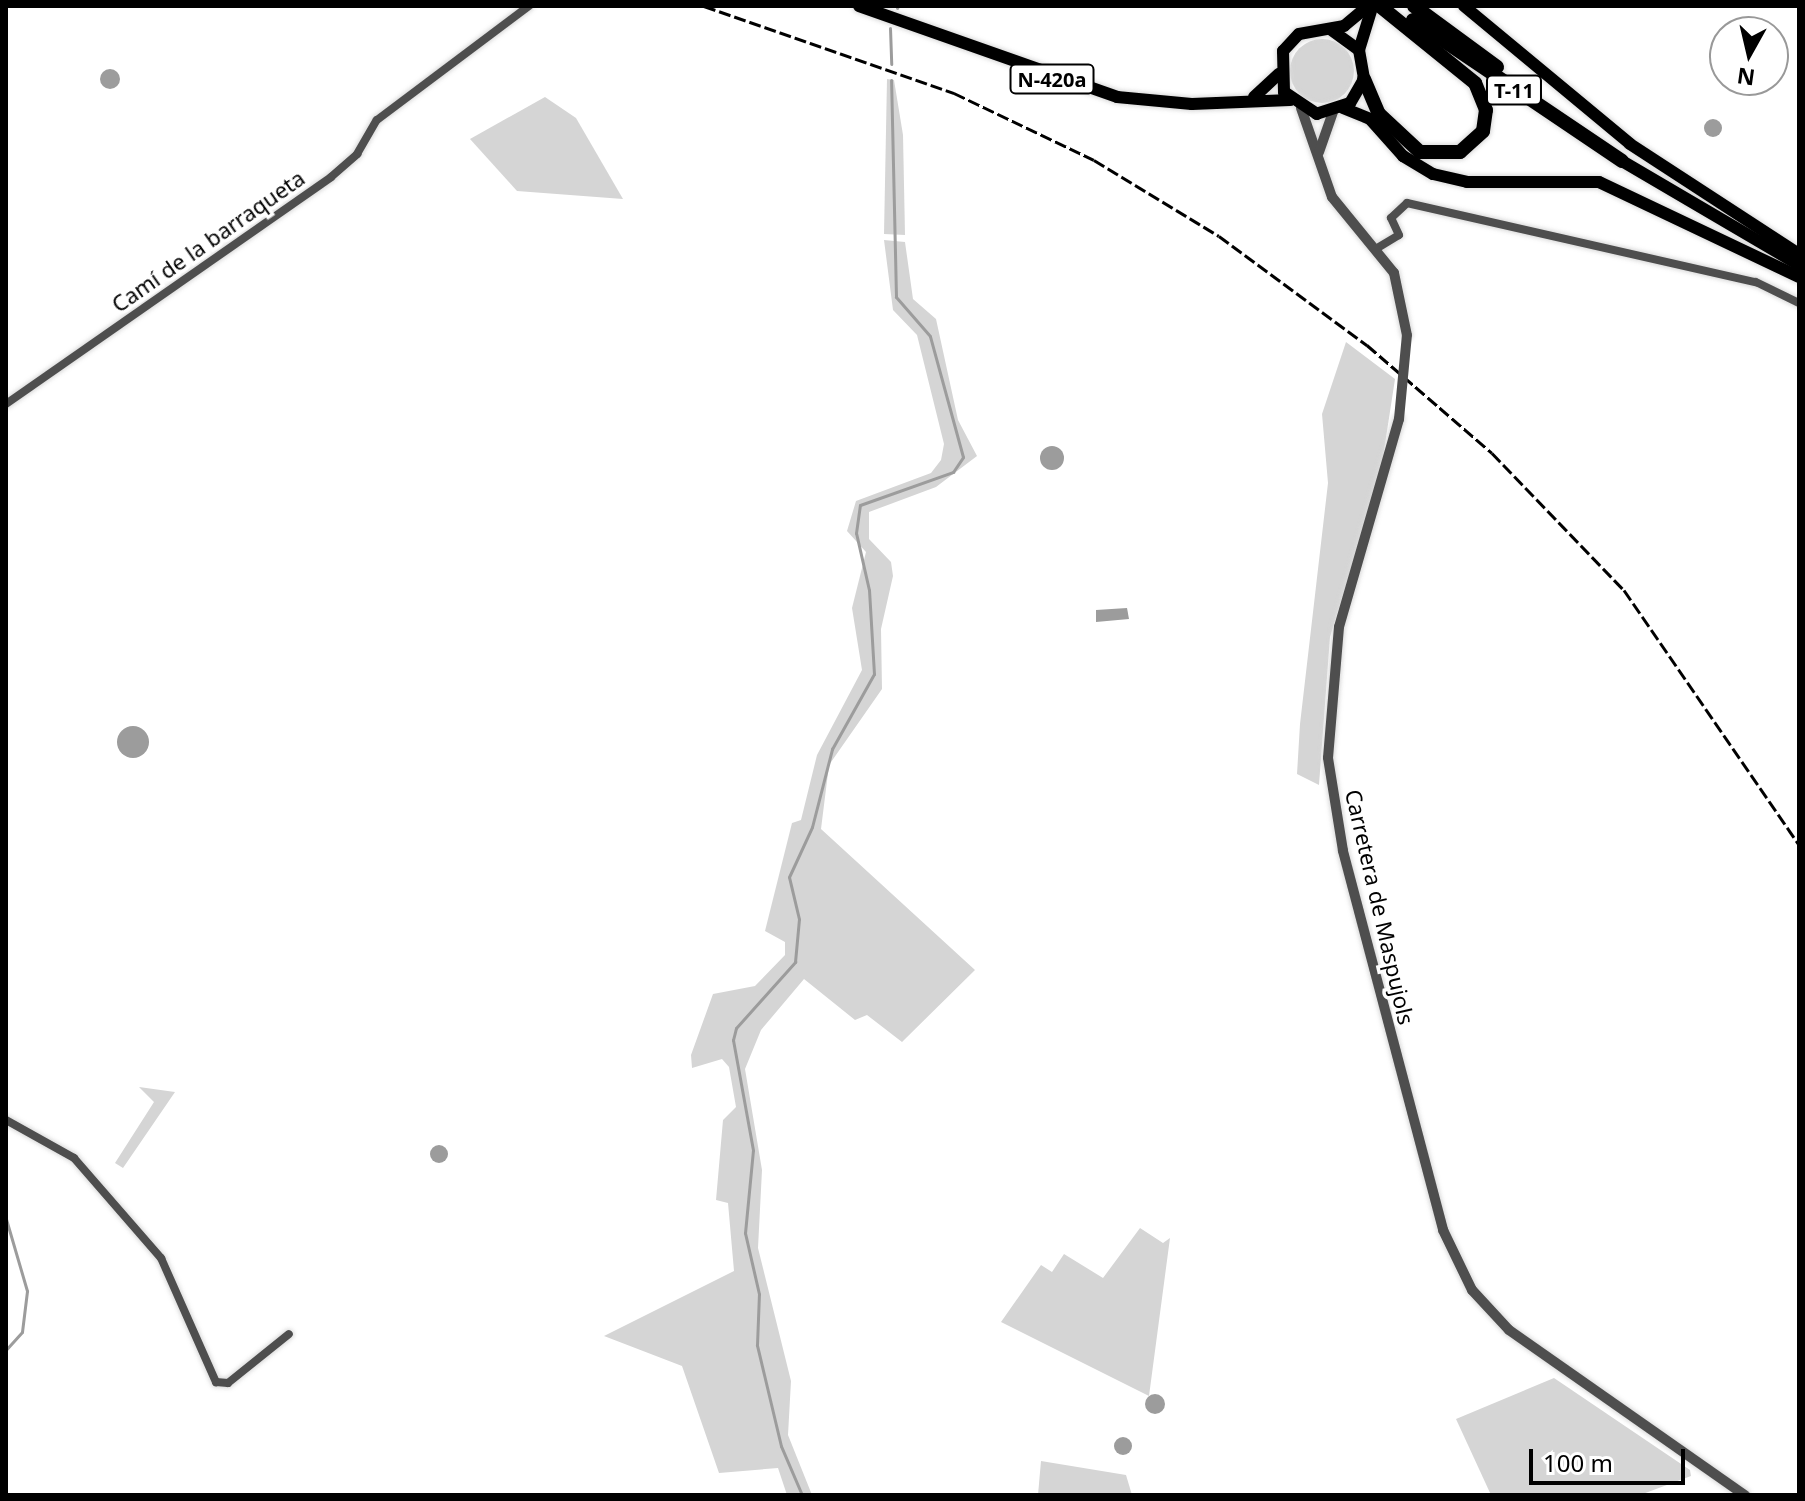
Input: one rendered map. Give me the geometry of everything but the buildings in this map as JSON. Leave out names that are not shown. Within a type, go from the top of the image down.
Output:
[{"type":"highway","points":[[1364,79],[1379,114],[1420,152],[1460,152],[1483,131],[1486,110],[1475,83],[1409,13],[1377,6]]},
{"type":"highway","name":"T-11","points":[[1393,6],[1409,13],[1622,161]]},
{"type":"main road","name":"N-420a","points":[[859,6],[1117,97],[1192,104],[1254,97],[1295,104]]},
{"type":"main road","points":[[1254,97],[1279,74],[1294,38],[1330,29],[1368,6]]},
{"type":"main road","points":[[1338,110],[1364,79],[1359,50],[1377,6]]},
{"type":"main road","points":[[1464,6],[1630,144],[1799,254]]},
{"type":"main road","points":[[1330,29],[1359,50]]},
{"type":"main road","points":[[1279,74],[1295,104],[1338,110],[1370,119],[1403,156],[1433,174],[1467,182],[1599,182],[1799,277]]},
{"type":"main road","name":"T-11","points":[[1622,161],[1799,265]]},
{"type":"street","name":"Camí de la barraqueta","points":[[6,404],[331,177],[357,154],[377,120],[529,6]]},
{"type":"street","name":"Carretera de Maspujols","points":[[1295,104],[1337,205],[1379,247],[1402,295],[1407,335],[1399,419],[1339,627],[1328,758],[1343,851],[1443,1230],[1472,1290],[1509,1330],[1745,1495]]},
{"type":"street","points":[[1319,166],[1320,134],[1338,110]]},
{"type":"street","points":[[1379,247],[1399,235],[1391,218],[1407,203],[1756,282],[1799,303]]},
{"type":"street","points":[[6,1120],[74,1158],[161,1258],[216,1382],[228,1383],[289,1334]]},
{"type":"shaded area","points":[[1316,39],[1328,39],[1345,48],[1352,59],[1352,83],[1345,94],[1328,103],[1316,103],[1304,98],[1295,89],[1290,77],[1290,65],[1295,53],[1304,44]]},
{"type":"shaded area","points":[[110,69],[117,72],[120,79],[117,86],[110,89],[103,86],[100,79],[103,72]]},
{"type":"shaded area","points":[[887,79],[894,80],[903,135],[905,235],[884,234]]},
{"type":"shaded area","points":[[545,97],[576,118],[623,199],[517,191],[470,139]]},
{"type":"shaded area","points":[[1709,119],[1717,119],[1722,128],[1720,135],[1709,137],[1704,132],[1704,124]]},
{"type":"shaded area","points":[[884,240],[905,242],[913,299],[936,319],[958,420],[977,456],[936,487],[869,512],[869,539],[891,562],[893,576],[881,629],[882,689],[829,765],[821,829],[975,970],[902,1042],[867,1015],[855,1020],[804,979],[761,1030],[745,1069],[762,1170],[758,1248],[791,1381],[788,1435],[812,1495],[787,1495],[778,1468],[719,1473],[682,1366],[604,1336],[734,1271],[728,1203],[716,1200],[723,1120],[736,1107],[729,1067],[722,1059],[692,1068],[691,1055],[713,994],[755,986],[785,955],[785,942],[765,931],[792,823],[801,820],[817,755],[862,670],[852,608],[866,552],[847,531],[856,501],[931,473],[941,460],[944,444],[917,335],[893,310]]},
{"type":"shaded area","points":[[1346,342],[1395,379],[1381,470],[1330,637],[1319,785],[1297,774],[1300,724],[1328,483],[1322,414]]},
{"type":"shaded area","points":[[1052,446],[1063,453],[1064,458],[1057,469],[1052,470],[1041,463],[1040,458],[1047,447]]},
{"type":"shaded area","points":[[1127,608],[1129,619],[1096,622],[1096,610]]},
{"type":"shaded area","points":[[133,726],[144,731],[149,742],[144,753],[133,758],[122,753],[117,742],[122,731]]},
{"type":"shaded area","points":[[139,1087],[175,1092],[123,1168],[115,1163],[154,1102]]},
{"type":"shaded area","points":[[439,1145],[448,1154],[439,1163],[430,1154]]},
{"type":"shaded area","points":[[1140,1228],[1163,1243],[1170,1238],[1149,1396],[1001,1322],[1041,1265],[1052,1272],[1064,1254],[1103,1278]]},
{"type":"shaded area","points":[[1554,1378],[1690,1470],[1691,1476],[1640,1495],[1491,1495],[1456,1419]]},
{"type":"shaded area","points":[[1155,1394],[1162,1397],[1165,1404],[1162,1411],[1155,1414],[1148,1411],[1145,1404],[1148,1397]]},
{"type":"shaded area","points":[[1123,1437],[1132,1446],[1123,1455],[1114,1446]]},
{"type":"shaded area","points":[[1041,1461],[1126,1475],[1132,1495],[1038,1495]]},
{"type":"waterway","points":[[890,28],[891,64]]},
{"type":"waterway","points":[[802,1495],[781,1446],[757,1345],[759,1294],[745,1233],[753,1150],[733,1040],[736,1028],[795,962],[799,919],[789,877],[812,827],[832,749],[874,674],[869,590],[856,533],[860,505],[953,472],[963,457],[930,336],[896,297],[891,80]]},
{"type":"waterway","points":[[6,1219],[27,1291],[22,1332],[6,1350]]},
{"type":"railway","points":[[704,6],[954,93],[1094,160],[1219,236],[1367,345],[1492,453],[1624,590],[1799,845]]}]
